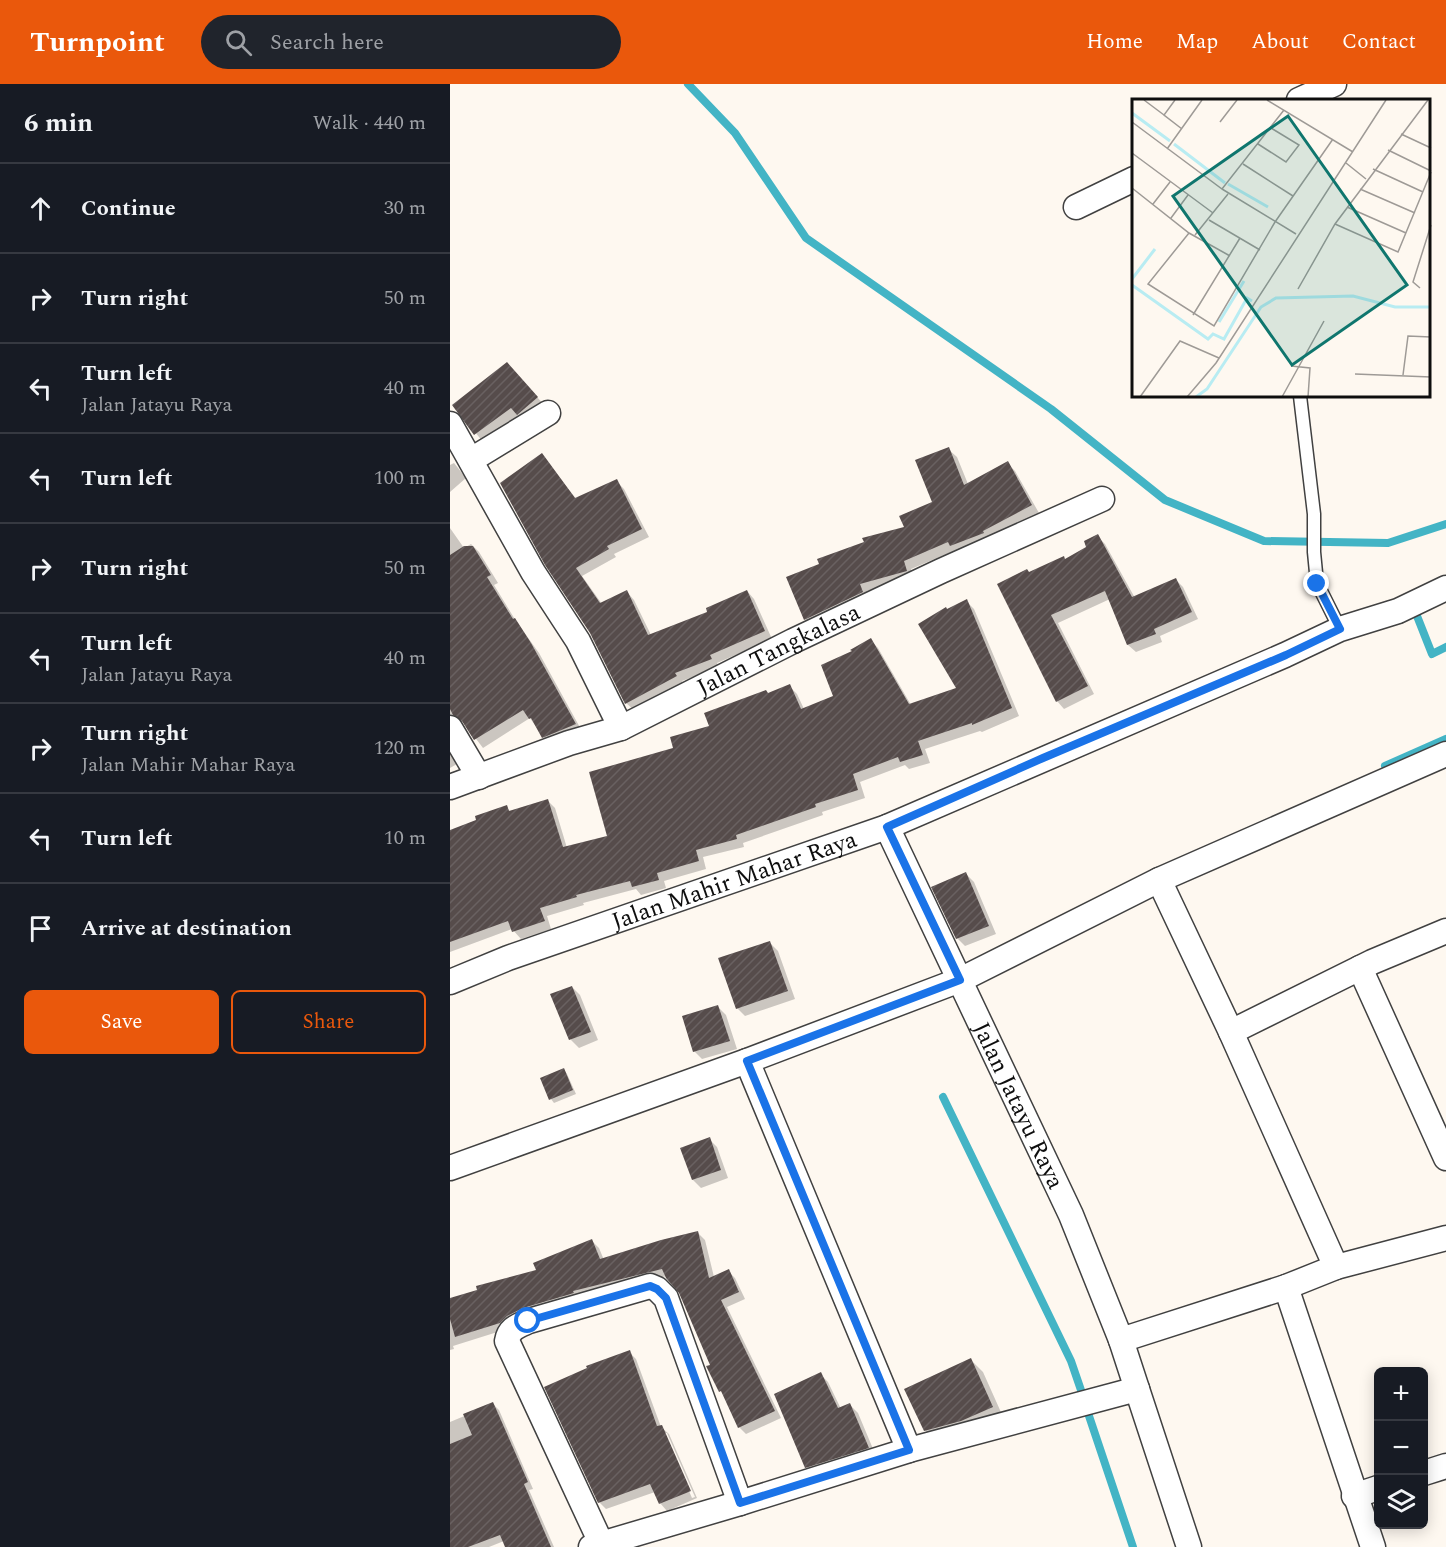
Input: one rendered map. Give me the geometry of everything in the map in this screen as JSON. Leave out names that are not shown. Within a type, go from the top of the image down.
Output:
[{"type":"street","points":[[1301,99],[1334,84]]},
{"type":"street","points":[[1076,207],[1132,180]]},
{"type":"street","points":[[471,460],[548,413]]},
{"type":"street","points":[[450,424],[533,572],[578,641],[621,728]]},
{"type":"street","name":"Jalan Tangkalasa","points":[[450,787],[569,743],[621,728],[793,641],[941,571],[1102,499]]},
{"type":"street","name":"Jalan Mahir Mahar Raya","points":[[450,982],[508,958],[887,827],[1286,655],[1340,629],[1398,611],[1446,588]]},
{"type":"street","points":[[450,728],[479,777]]},
{"type":"street","points":[[450,1168],[747,1061],[960,980],[1159,880],[1446,754]]},
{"type":"street","name":"Jalan Jatayu Raya","points":[[887,827],[1071,1215],[1121,1340],[1189,1547]]},
{"type":"street","points":[[1159,880],[1231,1032],[1336,1267]]},
{"type":"street","points":[[1231,1032],[1360,968],[1446,931]]},
{"type":"street","points":[[1360,968],[1446,1158]]},
{"type":"street","points":[[747,1061],[909,1450]]},
{"type":"street","points":[[1121,1340],[1286,1287],[1336,1267],[1446,1238]]},
{"type":"street","points":[[740,1503],[666,1298],[657,1289],[650,1286],[528,1321],[515,1327],[507,1341],[596,1545],[740,1503],[909,1450],[1137,1389]]},
{"type":"street","points":[[1286,1287],[1354,1496],[1373,1547]]},
{"type":"street","points":[[1428,1472],[1446,1466]]},
{"type":"street","points":[[1354,1496],[1374,1489]]},
{"type":"lane","points":[[1300,398],[1314,514],[1317,584],[1340,629]]},
{"type":"building","points":[[507,362],[538,397],[517,415],[511,408],[474,435],[452,405]]},
{"type":"building","points":[[949,447],[964,485],[1008,461],[1032,505],[983,531],[984,533],[950,546],[948,542],[904,561],[907,571],[860,584],[863,592],[804,620],[786,577],[819,564],[817,559],[864,542],[862,538],[904,527],[899,516],[932,502],[915,460]]},
{"type":"building","points":[[542,453],[575,498],[617,479],[642,529],[607,546],[609,549],[576,568],[600,603],[627,590],[648,635],[707,612],[706,608],[747,590],[765,631],[710,655],[712,659],[675,673],[677,676],[625,704],[590,633],[545,565],[500,483]]},
{"type":"building","points":[[1098,534],[1132,597],[1176,578],[1192,612],[1154,629],[1156,634],[1127,645],[1105,591],[1051,615],[1088,686],[1056,702],[997,584],[1027,569],[1029,572],[1064,556],[1065,559],[1086,547],[1084,541]]},
{"type":"building","points":[[464,546],[473,546],[491,575],[487,577],[531,643],[576,724],[542,738],[531,718],[529,719],[523,710],[474,740],[462,721],[453,715],[450,709],[450,555]]},
{"type":"building","points":[[967,599],[1012,708],[972,725],[972,723],[918,741],[923,755],[900,762],[898,757],[853,774],[858,790],[736,835],[737,839],[696,850],[699,861],[657,873],[659,880],[632,887],[630,881],[576,895],[577,897],[540,908],[545,921],[512,932],[508,921],[450,942],[450,830],[476,820],[475,816],[507,805],[509,811],[548,799],[563,847],[607,836],[589,772],[673,748],[670,737],[709,726],[704,713],[766,690],[768,693],[790,684],[801,709],[833,696],[821,665],[852,651],[850,650],[871,638],[909,704],[956,688],[918,624],[946,607],[947,609]]},
{"type":"building","points":[[966,872],[989,926],[956,939],[931,887]]},
{"type":"building","points":[[770,941],[788,991],[736,1009],[718,958]]},
{"type":"building","points":[[572,986],[591,1032],[569,1040],[550,994]]},
{"type":"building","points":[[718,1005],[730,1041],[693,1052],[682,1016]]},
{"type":"building","points":[[564,1068],[573,1090],[549,1100],[540,1078]]},
{"type":"building","points":[[710,1137],[721,1170],[692,1180],[680,1148]]},
{"type":"building","points":[[698,1231],[709,1278],[729,1269],[739,1292],[721,1300],[775,1411],[738,1428],[721,1391],[719,1392],[706,1366],[710,1365],[679,1293],[666,1278],[662,1269],[573,1291],[574,1293],[523,1308],[507,1316],[500,1323],[455,1337],[450,1319],[450,1298],[477,1290],[476,1286],[536,1270],[533,1263],[592,1239],[600,1259]]},
{"type":"building","points":[[630,1350],[657,1426],[662,1425],[691,1491],[659,1504],[650,1484],[598,1503],[544,1387],[587,1368],[586,1366]]},
{"type":"building","points":[[971,1358],[993,1407],[961,1421],[924,1431],[904,1389]]},
{"type":"building","points":[[821,1372],[838,1408],[850,1403],[869,1448],[805,1468],[774,1394]]},
{"type":"building","points":[[493,1402],[528,1482],[524,1484],[551,1547],[505,1547],[500,1535],[468,1547],[450,1547],[450,1444],[472,1435],[463,1414]]},
{"type":"waterway","points":[[688,84],[735,133],[806,238],[1051,409],[1165,500],[1264,541],[1388,543],[1446,524]]},
{"type":"waterway","points":[[1417,616],[1432,654],[1446,647]]},
{"type":"waterway","points":[[1385,766],[1446,739]]},
{"type":"waterway","points":[[943,1097],[1071,1361],[1083,1396]]},
{"type":"waterway","points":[[1086,1407],[1133,1547]]},
{"type":"route","points":[[528,1321],[650,1286],[660,1291],[666,1298],[740,1503],[909,1450],[747,1061],[960,980],[887,827],[1286,655],[1340,629],[1317,584]]}]
